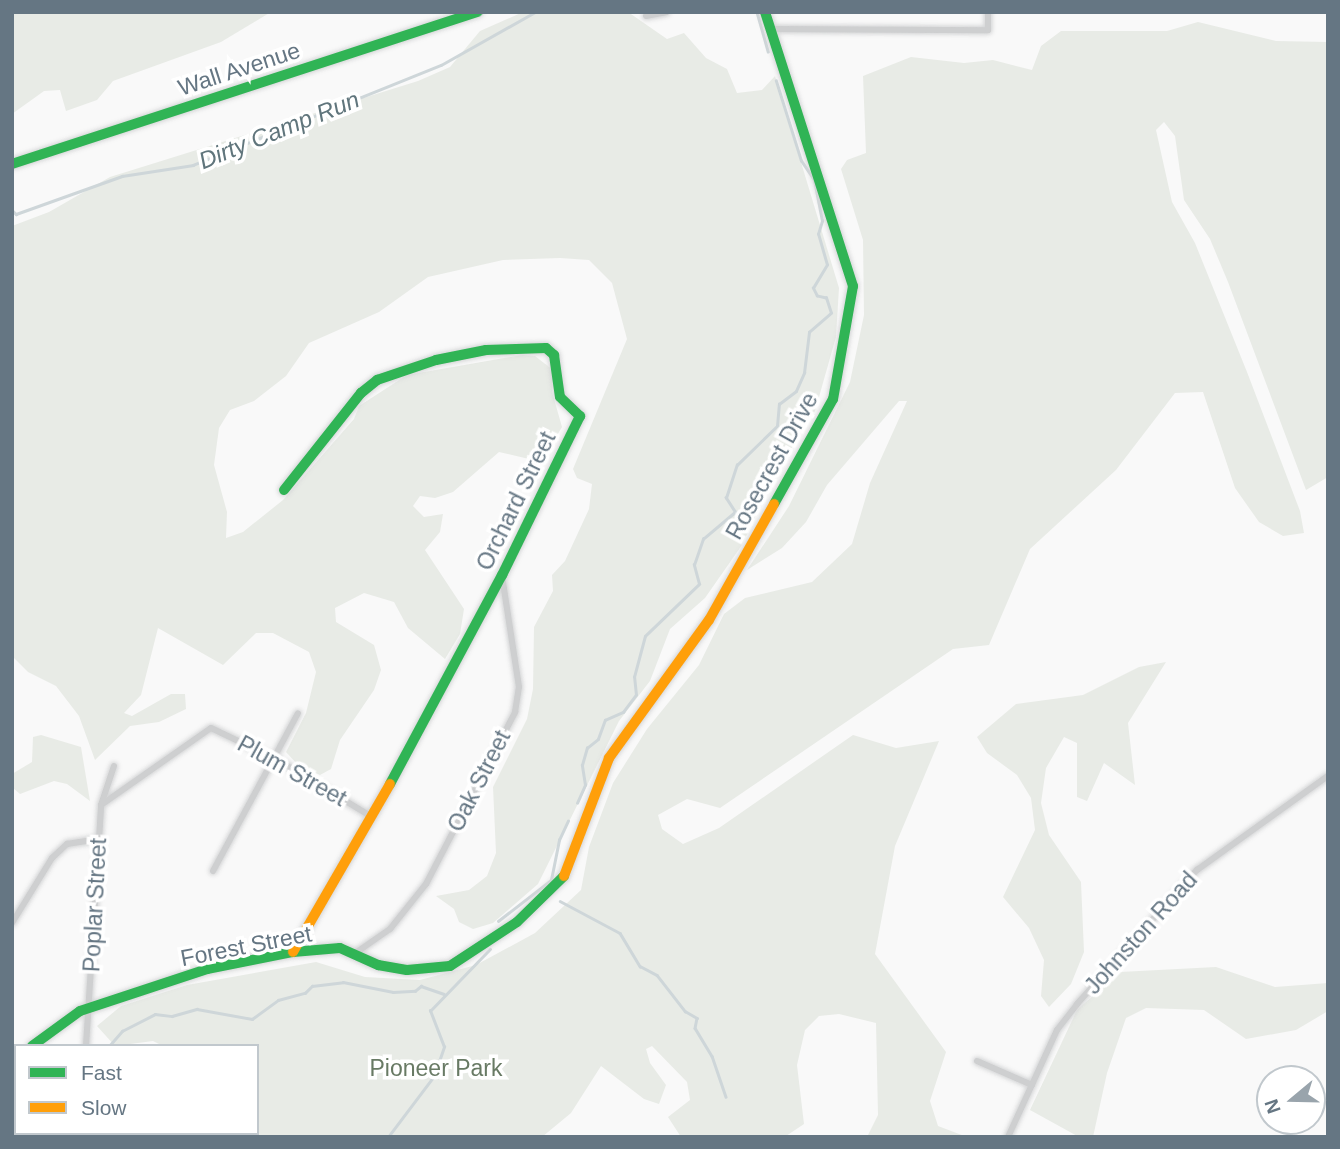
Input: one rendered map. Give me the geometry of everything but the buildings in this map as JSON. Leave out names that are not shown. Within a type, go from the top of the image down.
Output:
[{"type":"street","name":"Wall Avenue","points":[[12,164],[452,16],[478,12]]},
{"type":"street","points":[[646,16],[667,12]]},
{"type":"street","name":"Rosecrest Drive","points":[[586,815],[609,758],[709,620],[833,399],[853,286],[765,12]]},
{"type":"street","points":[[770,29],[992,28],[988,12]]},
{"type":"street","name":"Orchard Street","points":[[284,490],[360,393],[377,380],[473,353],[546,348],[554,355],[560,397],[568,409],[580,416],[502,575],[372,817],[293,952]]},
{"type":"street","name":"Oak Street","points":[[354,954],[390,929],[426,884],[515,712],[520,687],[502,575]]},
{"type":"street","points":[[213,871],[299,713]]},
{"type":"street","name":"Plum Street","points":[[101,805],[211,727],[276,759],[372,817]]},
{"type":"street","name":"Poplar Street","points":[[86,1044],[101,805],[114,766]]},
{"type":"street","name":"Johnston Road","points":[[1008,1137],[1070,1012],[1198,870],[1328,776]]},
{"type":"street","name":"Forest Street","points":[[90,1007],[206,969],[293,952],[340,948],[378,965],[407,970],[450,966],[517,922],[563,880],[586,815]]},
{"type":"street","points":[[12,923],[51,858],[68,844],[99,839]]},
{"type":"street","points":[[34,1044],[59,1023],[90,1007]]},
{"type":"street","points":[[976,1062],[1032,1085]]},
{"type":"green space","points":[[12,12],[271,12],[221,42],[113,81],[97,100],[66,111],[60,90],[44,91],[12,114]]},
{"type":"green space","points":[[523,12],[628,12],[667,39],[684,33],[706,58],[727,69],[737,93],[762,90],[775,76],[839,288],[836,337],[815,411],[775,474],[742,545],[705,598],[670,629],[650,681],[619,721],[538,884],[493,923],[473,929],[459,922],[454,909],[436,896],[469,890],[487,876],[496,853],[493,787],[527,719],[533,689],[534,627],[553,591],[552,575],[565,561],[589,509],[592,484],[577,478],[573,469],[627,339],[612,283],[589,260],[560,258],[503,260],[428,277],[379,312],[309,343],[286,376],[254,401],[230,410],[219,428],[214,465],[227,512],[226,538],[243,532],[283,500],[354,419],[359,406],[407,375],[522,355],[535,356],[553,370],[552,392],[562,427],[544,457],[529,459],[499,452],[453,492],[435,498],[420,496],[413,506],[424,517],[443,514],[440,532],[425,550],[464,609],[460,634],[445,659],[408,628],[394,602],[364,593],[335,608],[336,622],[374,645],[381,670],[374,690],[340,740],[331,769],[320,775],[297,764],[286,752],[306,713],[316,672],[309,652],[273,633],[256,633],[223,665],[158,628],[141,695],[124,713],[132,716],[171,694],[185,694],[186,709],[159,722],[130,726],[95,760],[79,716],[56,686],[28,672],[12,656],[12,226],[49,212],[110,177],[418,81],[450,67],[480,31]]},
{"type":"green space","name":"Pioneer Park","points":[[1198,22],[1276,41],[1328,42],[1328,477],[1306,490],[1210,239],[1184,200],[1175,136],[1164,122],[1156,130],[1172,202],[1195,243],[1247,372],[1300,511],[1304,533],[1283,536],[1259,522],[1235,488],[1203,392],[1175,393],[1116,470],[1030,549],[989,645],[953,649],[720,808],[687,799],[658,815],[662,829],[683,844],[719,828],[853,735],[896,748],[939,741],[895,846],[875,954],[946,1052],[930,1101],[938,1126],[967,1137],[867,1137],[878,1115],[876,1023],[839,1014],[819,1016],[805,1030],[797,1065],[804,1124],[786,1136],[681,1137],[668,1117],[690,1100],[687,1082],[652,1046],[646,1049],[650,1063],[666,1085],[659,1104],[644,1099],[601,1066],[571,1113],[542,1137],[187,1137],[259,1135],[259,1044],[159,1044],[153,1041],[113,1044],[97,1026],[121,1006],[187,985],[316,962],[365,977],[420,980],[476,965],[535,933],[581,890],[589,847],[613,783],[647,729],[699,665],[724,614],[745,598],[812,582],[852,544],[870,483],[907,401],[899,401],[827,485],[806,522],[782,548],[747,570],[789,506],[850,382],[864,315],[863,240],[841,169],[847,160],[866,153],[863,76],[911,57],[964,63],[993,60],[1032,70],[1041,46],[1061,31],[1167,31]]},
{"type":"green space","points":[[1166,662],[1128,723],[1135,785],[1104,763],[1087,801],[1077,797],[1077,743],[1064,737],[1046,768],[1041,803],[1049,835],[1081,882],[1084,952],[1071,984],[1049,1007],[1041,996],[1044,960],[1029,928],[1003,897],[1035,830],[1031,798],[1017,775],[987,753],[977,737],[1016,704],[1083,695],[1139,667]]},
{"type":"green space","points":[[41,735],[81,747],[90,801],[67,784],[54,781],[20,794],[13,788],[12,774],[32,762],[33,737]]},
{"type":"green space","points":[[1216,967],[1275,987],[1328,983],[1328,1011],[1296,1030],[1246,1039],[1204,1010],[1146,1008],[1126,1018],[1107,1073],[1093,1137],[1079,1137],[1030,1110],[1077,1010],[1120,972]]},
{"type":"waterway","name":"Dirty Camp Run","points":[[12,210],[16,214],[122,176],[193,165],[441,65],[535,12]]},
{"type":"waterway","points":[[757,12],[768,51]]},
{"type":"waterway","points":[[577,803],[585,785],[582,765],[587,748],[598,739],[605,720],[623,712],[636,695],[634,677],[645,636],[699,584],[694,565],[703,539],[735,512],[726,498],[737,465],[777,426],[779,404],[796,391],[804,373],[809,332],[831,313],[826,298],[817,296],[813,288],[827,265],[818,234],[822,221],[814,180],[801,161],[776,81]]},
{"type":"waterway","points":[[498,921],[551,880],[559,840],[568,821]]},
{"type":"waterway","points":[[560,901],[620,933],[640,966],[657,975],[685,1011],[697,1018],[695,1028],[712,1056],[726,1097]]},
{"type":"waterway","points":[[388,1137],[434,1076],[444,1047],[430,1011],[490,949]]},
{"type":"waterway","points":[[111,1044],[122,1031],[155,1014],[172,1016],[197,1009],[252,1019],[278,1000],[305,993],[312,986],[343,982],[393,992],[415,991],[421,986],[444,994]]},
{"type":"traffic: fast","points":[[12,164],[478,12]]},
{"type":"traffic: fast","points":[[765,12],[853,286],[833,399],[774,504]]},
{"type":"traffic: fast","points":[[284,490],[361,393],[377,380],[436,360],[486,350],[546,348],[554,355],[560,397],[580,416],[502,575],[390,784]]},
{"type":"traffic: fast","points":[[35,1044],[80,1011],[207,969],[293,952],[340,948],[378,965],[407,970],[450,966],[517,922],[564,876]]},
{"type":"traffic: slow","points":[[564,876],[609,758],[709,620],[774,504]]},
{"type":"traffic: slow","points":[[293,952],[390,784]]}]
